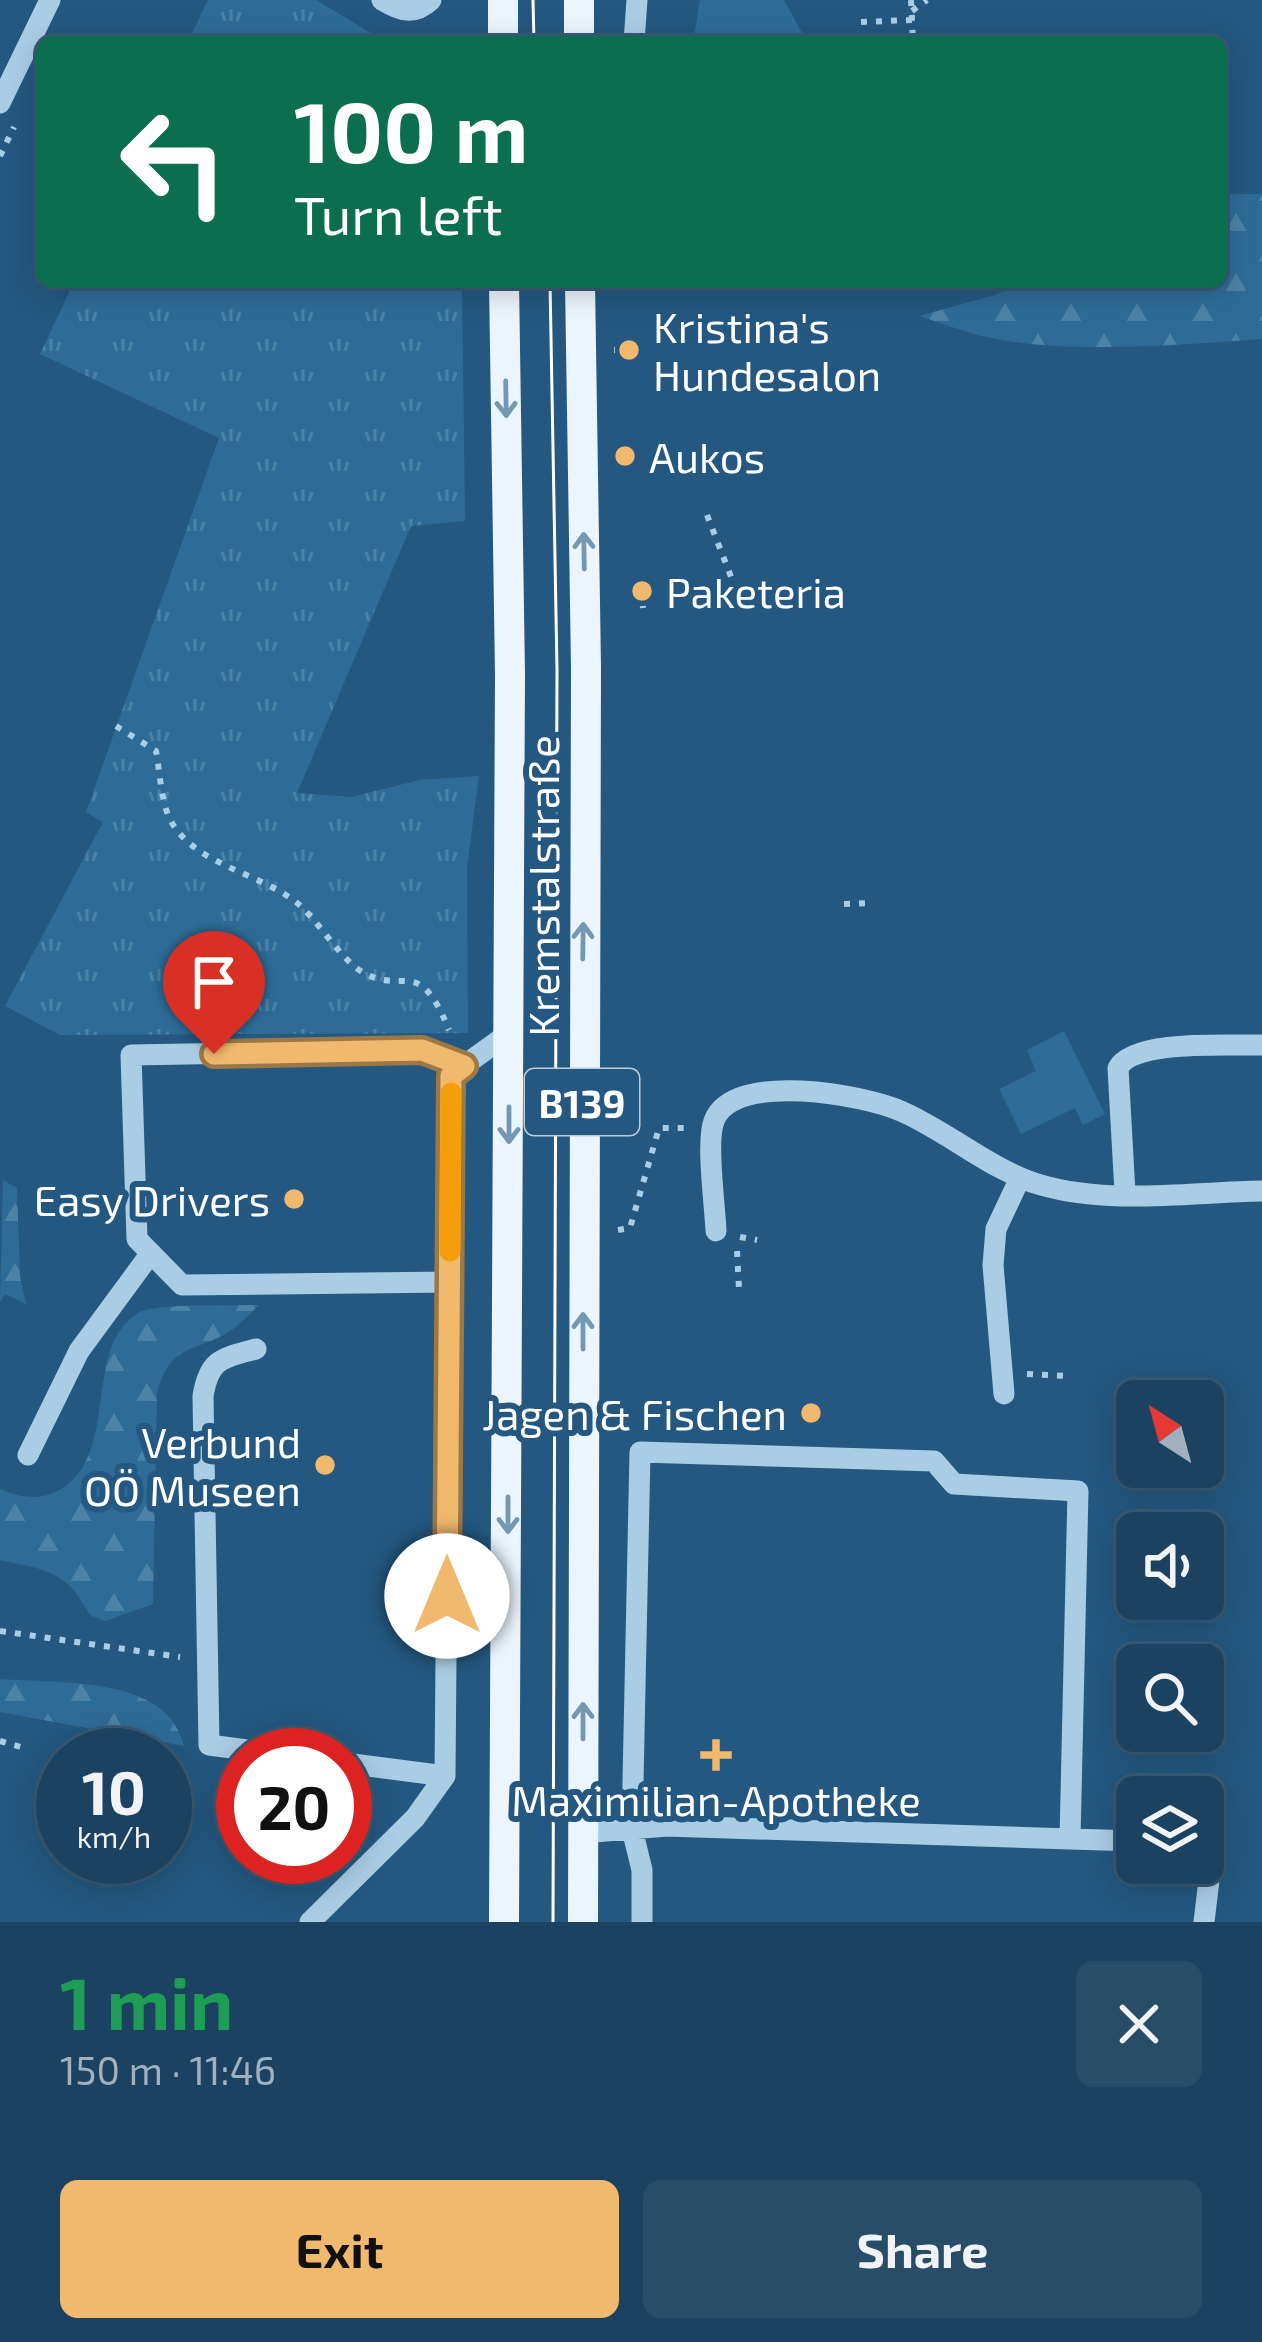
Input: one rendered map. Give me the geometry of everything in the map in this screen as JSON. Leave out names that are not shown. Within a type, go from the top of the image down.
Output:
[{"type":"main road","points":[[502,0],[502,36]]},
{"type":"main road","points":[[579,0],[579,36]]},
{"type":"main road","name":"Kremstalstraße","points":[[504,288],[510,674],[504,1922]]},
{"type":"main road","name":"Kremstalstraße","points":[[580,288],[586,648],[583,1922]]},
{"type":"street","points":[[0,103],[50,0]]},
{"type":"street","points":[[382,0],[401,11],[417,10],[431,0]]},
{"type":"street","points":[[635,36],[638,0]]},
{"type":"street","points":[[310,1922],[440,1785],[451,1076],[509,1033]]},
{"type":"street","points":[[1125,1193],[1118,1067],[1123,1059],[1147,1050],[1262,1045]]},
{"type":"street","points":[[449,1282],[182,1286],[136,1239],[131,1055],[422,1050],[464,1066]]},
{"type":"street","points":[[716,1231],[712,1129],[716,1114],[725,1105],[752,1092],[825,1094],[900,1110],[1020,1178],[1074,1191],[1262,1191]]},
{"type":"street","points":[[1004,1394],[993,1265],[997,1229],[1020,1178]]},
{"type":"street","points":[[28,1455],[79,1351],[151,1253]]},
{"type":"street","points":[[216,1746],[209,1745],[202,1396],[206,1373],[224,1357],[256,1349]]},
{"type":"street","points":[[642,1922],[642,1870],[632,1829],[640,1452],[934,1461],[954,1484],[1078,1490],[1070,1839]]},
{"type":"street","points":[[372,1769],[440,1785]]},
{"type":"street","points":[[582,1834],[667,1826],[1116,1840]]},
{"type":"street","points":[[1204,1922],[1209,1884]]},
{"type":"path","points":[[911,0],[914,36]]},
{"type":"path","points":[[861,22],[912,15],[927,0]]},
{"type":"path","points":[[614,350],[629,350]]},
{"type":"path","points":[[624,467],[625,456]]},
{"type":"path","points":[[707,514],[735,587]]},
{"type":"path","points":[[643,591],[644,608]]},
{"type":"path","points":[[116,726],[156,752],[171,822],[198,850],[296,902],[359,970],[388,979],[409,978],[430,991],[464,1066]]},
{"type":"path","points":[[844,904],[869,903]]},
{"type":"path","points":[[613,1231],[631,1228],[658,1128],[712,1129]]},
{"type":"path","points":[[1020,1374],[1066,1376]]},
{"type":"path","points":[[0,1631],[207,1661]]},
{"type":"path","points":[[0,1741],[23,1748]]},
{"type":"green space","points":[[208,0],[316,0],[376,36],[191,36]]},
{"type":"green space","points":[[700,0],[784,0],[804,36],[694,36]]},
{"type":"green space","points":[[1227,194],[1262,194],[1262,339],[1055,346],[991,338],[919,316],[1008,288],[1227,288]]},
{"type":"green space","points":[[71,288],[462,288],[465,521],[411,526],[297,793],[351,797],[420,780],[479,776],[467,867],[468,1033],[60,1035],[5,1006],[103,822],[86,812],[219,438],[40,354]]},
{"type":"green space","points":[[1064,1031],[1105,1114],[1083,1125],[1075,1108],[1021,1134],[999,1089],[1036,1071],[1027,1050]]},
{"type":"green space","points":[[3,1180],[17,1188],[20,1276],[26,1304],[5,1294],[0,1302]]},
{"type":"green space","points":[[259,1305],[225,1334],[180,1355],[161,1379],[153,1604],[105,1621],[90,1615],[72,1589],[54,1574],[0,1560],[0,1489],[40,1496],[54,1493],[75,1478],[96,1432],[110,1352],[121,1330],[138,1313],[178,1306]]},
{"type":"green space","points":[[0,1679],[79,1683],[134,1694],[156,1706],[176,1728],[87,1728],[0,1712]]},
{"type":"tram line","points":[[533,0],[534,36]]},
{"type":"tram line","points":[[550,288],[557,670],[553,1922]]},
{"type":"slow traffic","points":[[450,1251],[451,1093]]},
{"type":"place","name":"Kristina's Hundesalon","points":[[629,350]]},
{"type":"place","name":"Aukos","points":[[625,456]]},
{"type":"place","name":"Paketeria","points":[[642,591]]},
{"type":"place","name":"Easy Drivers","points":[[294,1199]]},
{"type":"place","name":"Jagen & Fischen","points":[[811,1413]]},
{"type":"place","name":"Verbund OÖ Museen","points":[[325,1465]]},
{"type":"place","name":"Maximilian-Apotheke","points":[[716,1755]]},
{"type":"route","points":[[214,1054],[422,1050],[464,1066],[451,1076],[447,1596]]}]
